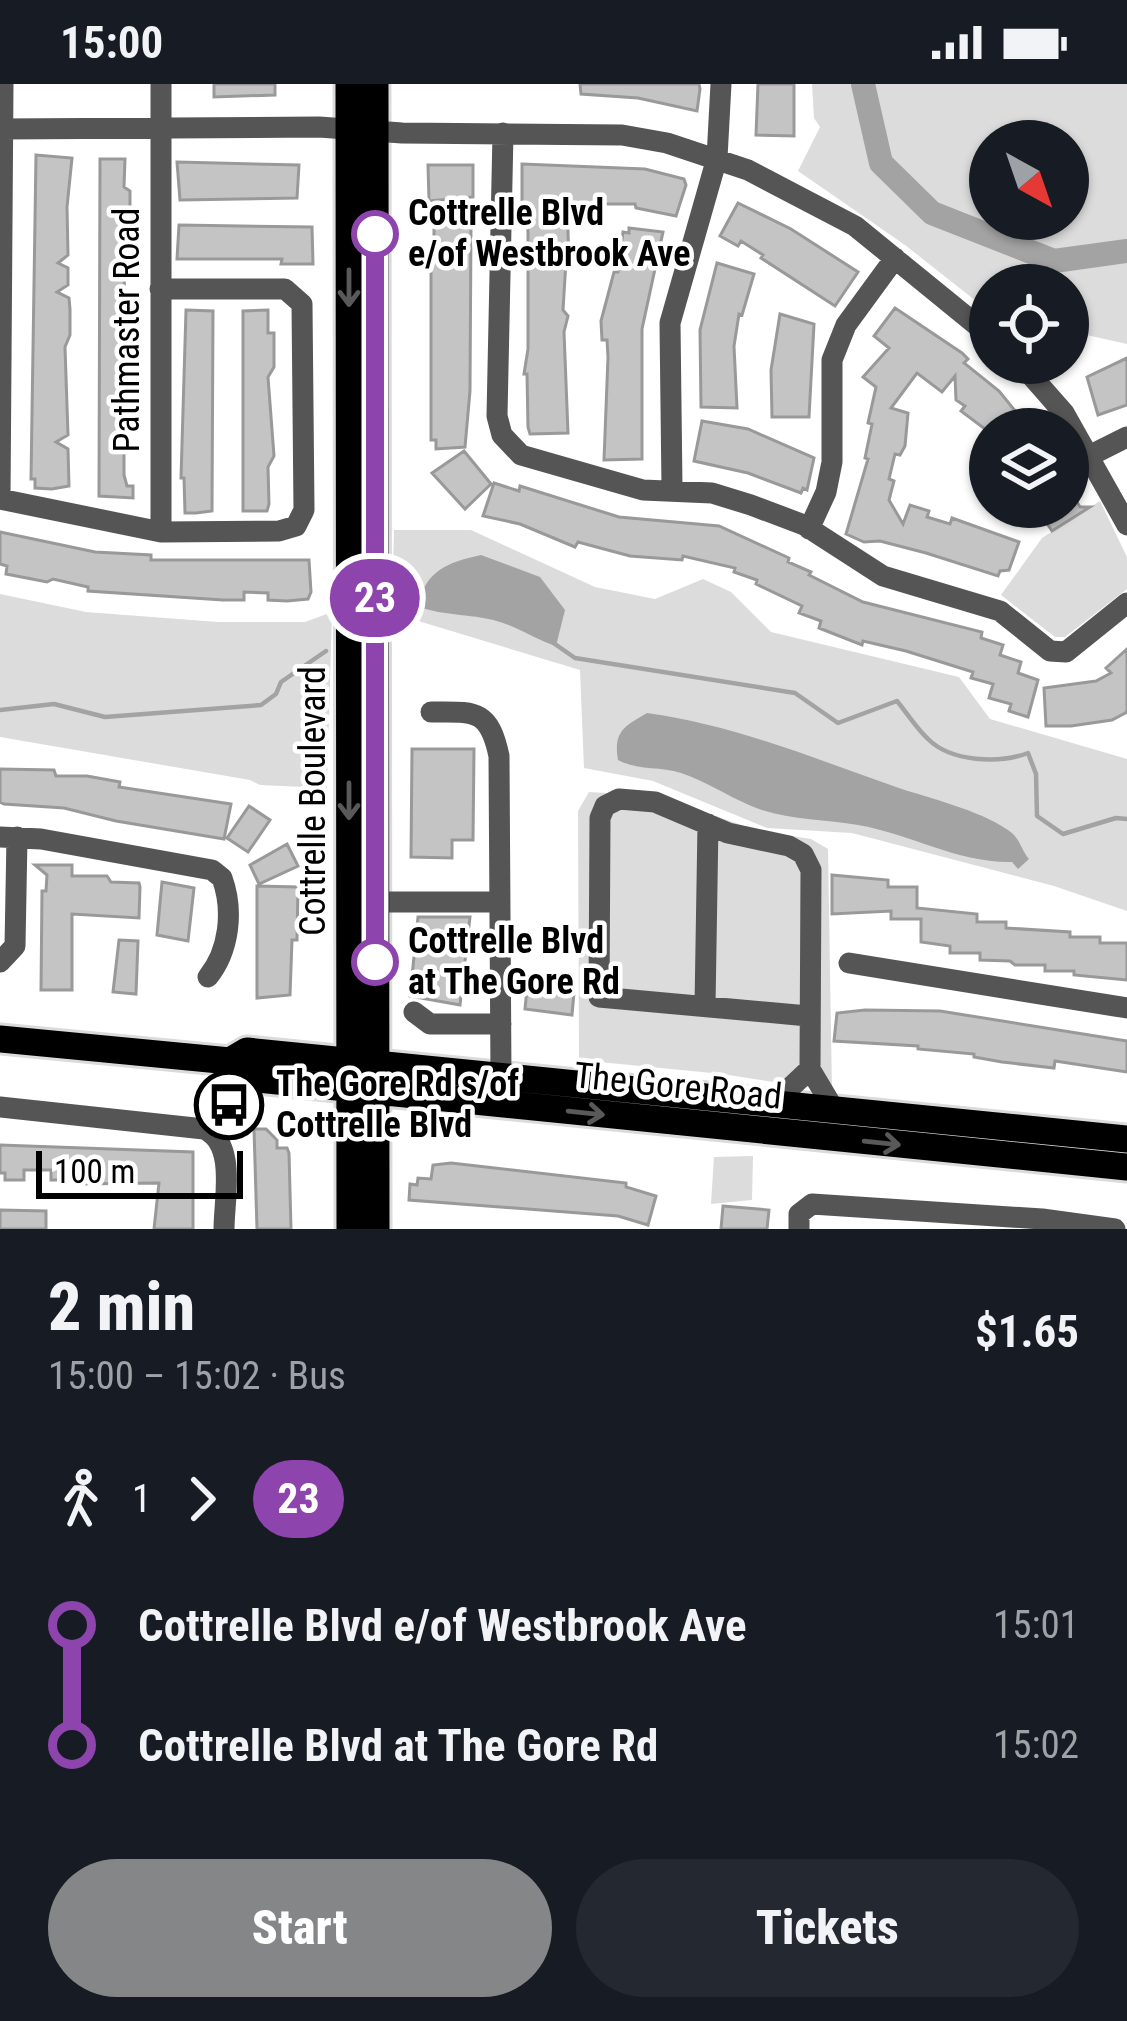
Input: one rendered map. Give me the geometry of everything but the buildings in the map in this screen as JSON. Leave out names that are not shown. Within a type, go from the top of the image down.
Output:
[{"type":"main road","name":"Cottrelle Boulevard","points":[[349,84],[362,130],[362,1077],[376,1229]]},
{"type":"main road","name":"Cottrelle Boulevard","points":[[362,130],[375,84]]},
{"type":"main road","name":"Cottrelle Boulevard","points":[[350,1229],[375,902],[362,683]]},
{"type":"main road","name":"The Gore Road","points":[[0,1040],[230,1060],[247,1051],[362,1077],[776,1114],[835,1111],[1048,1146],[1127,1167]]},
{"type":"main road","name":"The Gore Road","points":[[362,1077],[501,1077],[1048,1146],[1127,1139]]},
{"type":"street","points":[[3,84],[0,499],[161,532],[292,529],[301,519],[304,313],[296,296],[285,290],[160,290]]},
{"type":"street","name":"Pathmaster Road","points":[[161,84],[161,532]]},
{"type":"street","points":[[673,488],[670,323],[717,158],[721,84]]},
{"type":"street","points":[[2,129],[622,136],[717,158],[855,226],[969,319]]},
{"type":"street","points":[[503,133],[497,416],[502,435],[520,455],[644,490],[712,493],[809,529],[883,576],[1000,610],[1049,652],[1066,652],[1127,603]]},
{"type":"street","points":[[809,529],[826,492],[832,462],[832,360],[846,325],[895,258]]},
{"type":"street","points":[[1038,384],[1060,408]]},
{"type":"street","points":[[1089,455],[1127,437]]},
{"type":"street","points":[[1089,457],[1127,525]]},
{"type":"street","points":[[431,712],[473,712],[487,721],[499,756],[501,1077]]},
{"type":"street","points":[[808,1016],[599,997],[600,818],[605,806],[619,800],[655,802],[728,833],[789,846],[803,854],[811,870],[810,1069],[835,1111]]},
{"type":"street","points":[[705,1006],[708,824]]},
{"type":"street","points":[[0,962],[15,946],[8,837],[212,870],[223,878],[229,910],[223,958],[208,977]]},
{"type":"street","points":[[375,902],[500,902]]},
{"type":"street","points":[[850,963],[1127,1008]]},
{"type":"street","points":[[414,1012],[430,1024],[501,1024]]},
{"type":"street","points":[[776,1114],[810,1069]]},
{"type":"street","points":[[0,1107],[214,1133],[224,1152],[224,1229]]},
{"type":"street","points":[[799,1229],[799,1214],[812,1204],[966,1223],[1042,1219],[1115,1229]]},
{"type":"shaded area","points":[[812,84],[1127,84],[1127,344],[1089,336],[1089,264],[969,264],[969,295],[798,171],[820,127],[814,118]]},
{"type":"shaded area","points":[[1100,501],[1127,557],[1127,589],[1065,637],[1055,637],[1001,595],[1042,538],[1058,528],[1089,528],[1089,508]]},
{"type":"shaded area","points":[[394,530],[471,530],[595,587],[655,599],[703,579],[731,592],[771,632],[959,677],[990,719],[1127,759],[1127,911],[1054,886],[852,833],[767,828],[653,781],[584,768],[580,670],[392,613]]},
{"type":"shaded area","points":[[481,555],[540,577],[565,610],[556,646],[510,625],[417,606],[432,576]]},
{"type":"shaded area","points":[[0,594],[86,612],[218,622],[305,622],[332,612],[327,788],[260,785],[0,737]]},
{"type":"shaded area","points":[[647,713],[742,734],[968,810],[1012,833],[1029,859],[1018,869],[1012,862],[972,858],[878,829],[775,814],[681,773],[618,760],[622,731]]},
{"type":"shaded area","points":[[589,792],[660,796],[758,831],[811,839],[828,849],[832,1091],[579,1060],[578,811]]},
{"type":"shaded area","points":[[753,1156],[752,1200],[711,1204],[714,1157]]},
{"type":"waterway","points":[[863,84],[881,163],[932,213],[1054,261],[1127,251]]},
{"type":"waterway","points":[[394,616],[420,605]]},
{"type":"waterway","points":[[552,642],[575,658],[795,693],[838,723],[897,701],[924,735],[949,752],[990,759],[1028,753],[1036,774],[1037,816],[1063,834],[1127,819]]},
{"type":"waterway","points":[[0,710],[54,704],[105,717],[261,705],[276,694],[281,682],[326,651]]},
{"type":"bus line","name":"23","points":[[375,234],[375,962]]},
{"type":"place","name":"Cottrelle Blvd e/of Westbrook Ave","points":[[375,234]]},
{"type":"place","name":"Cottrelle Blvd at The Gore Rd","points":[[375,962]]},
{"type":"place","name":"The Gore Rd s/of Cottrelle Blvd","points":[[229,1105]]}]
